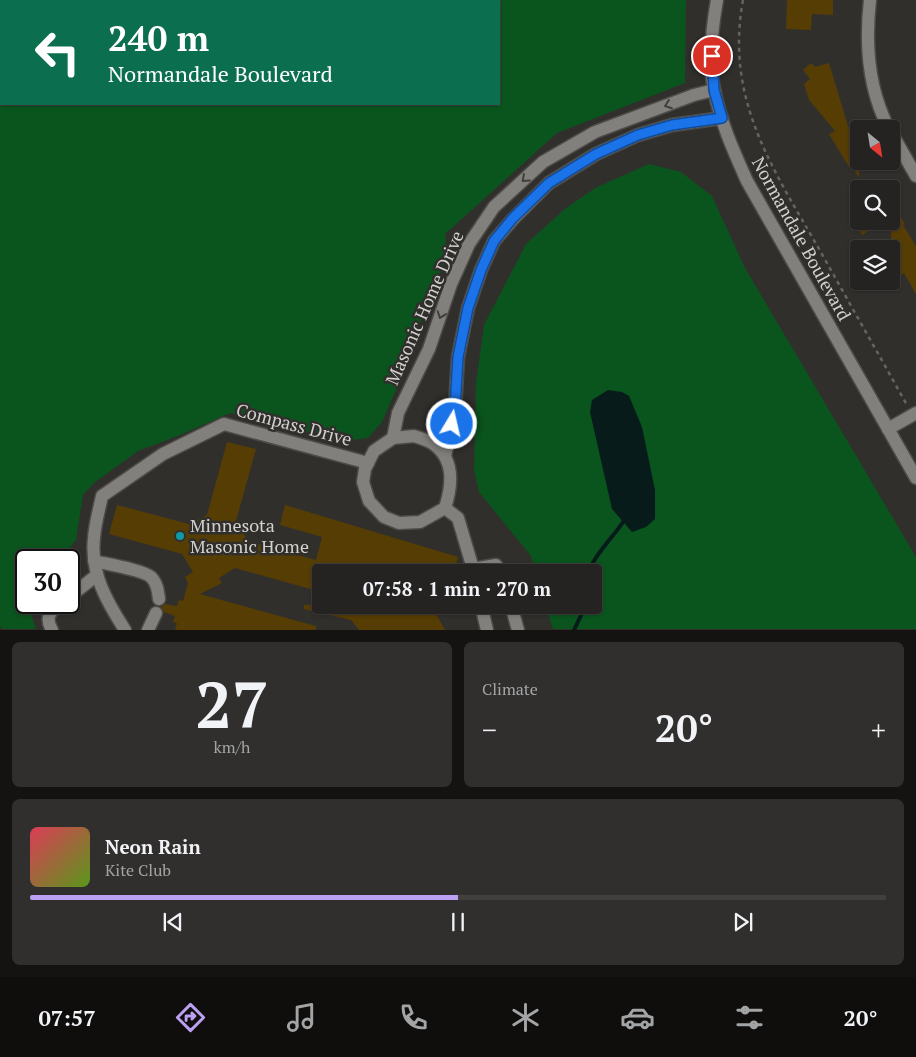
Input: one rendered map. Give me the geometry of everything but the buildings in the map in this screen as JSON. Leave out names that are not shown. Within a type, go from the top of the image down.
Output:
[{"type":"street","name":"Normandale Boulevard","points":[[716,0],[712,42],[714,90],[731,146],[747,181],[916,478]]},
{"type":"street","points":[[870,0],[867,23],[868,56],[874,90],[886,120]]},
{"type":"street","name":"Masonic Home Drive","points":[[393,438],[398,413],[429,349],[451,284],[469,244],[494,207],[543,162],[595,132],[694,95],[714,90]]},
{"type":"street","name":"Masonic Home Drive","points":[[445,456],[455,408],[458,357],[468,308],[481,270],[494,241],[513,218],[549,183],[596,154],[638,135],[672,125],[722,118]]},
{"type":"street","points":[[900,148],[916,176]]},
{"type":"street","points":[[888,429],[914,414]]},
{"type":"street","name":"Compass Drive","points":[[125,630],[106,601],[94,561],[93,539],[102,496],[164,454],[224,424],[368,463]]},
{"type":"street","points":[[414,436],[432,443],[445,456],[452,476],[445,508],[420,522],[399,523],[384,517],[369,501],[363,482],[365,469],[374,451],[393,438],[414,436]]},
{"type":"street","points":[[445,508],[458,518],[471,564]]},
{"type":"street","points":[[94,561],[144,573],[152,578],[158,588],[160,599]]},
{"type":"street","points":[[80,588],[97,575]]},
{"type":"street","points":[[148,630],[156,613]]},
{"type":"street","points":[[49,614],[48,624],[52,630]]},
{"type":"street","points":[[483,614],[487,630]]},
{"type":"street","points":[[514,614],[518,630]]},
{"type":"path","points":[[743,0],[739,20],[739,60],[748,111],[767,158],[914,414]]},
{"type":"green space","points":[[500,0],[686,0],[685,83],[557,133],[445,234],[447,256],[425,310],[400,381],[382,422],[368,438],[344,441],[230,413],[138,451],[94,483],[83,495],[76,540],[69,549],[15,549],[15,614],[31,614],[36,629],[2,629],[0,626],[0,105],[500,105]]},
{"type":"green space","points":[[649,164],[681,172],[712,196],[745,268],[916,557],[916,629],[553,629],[548,614],[602,614],[602,564],[533,564],[531,556],[479,492],[474,470],[476,383],[484,325],[526,244],[566,208],[597,187]]},
{"type":"water","points":[[608,390],[622,392],[629,396],[642,427],[655,490],[655,519],[646,527],[632,532],[612,509],[590,412],[592,400]]},
{"type":"waterway","points":[[593,564],[623,522]]},
{"type":"waterway","points":[[574,630],[582,614]]},
{"type":"place","name":"Minnesota Masonic Home","points":[[180,536]]},
{"type":"route","points":[[452,424],[455,408],[458,357],[468,308],[481,270],[494,241],[513,218],[549,183],[596,154],[638,135],[672,125],[722,118],[714,90],[712,56]]}]
